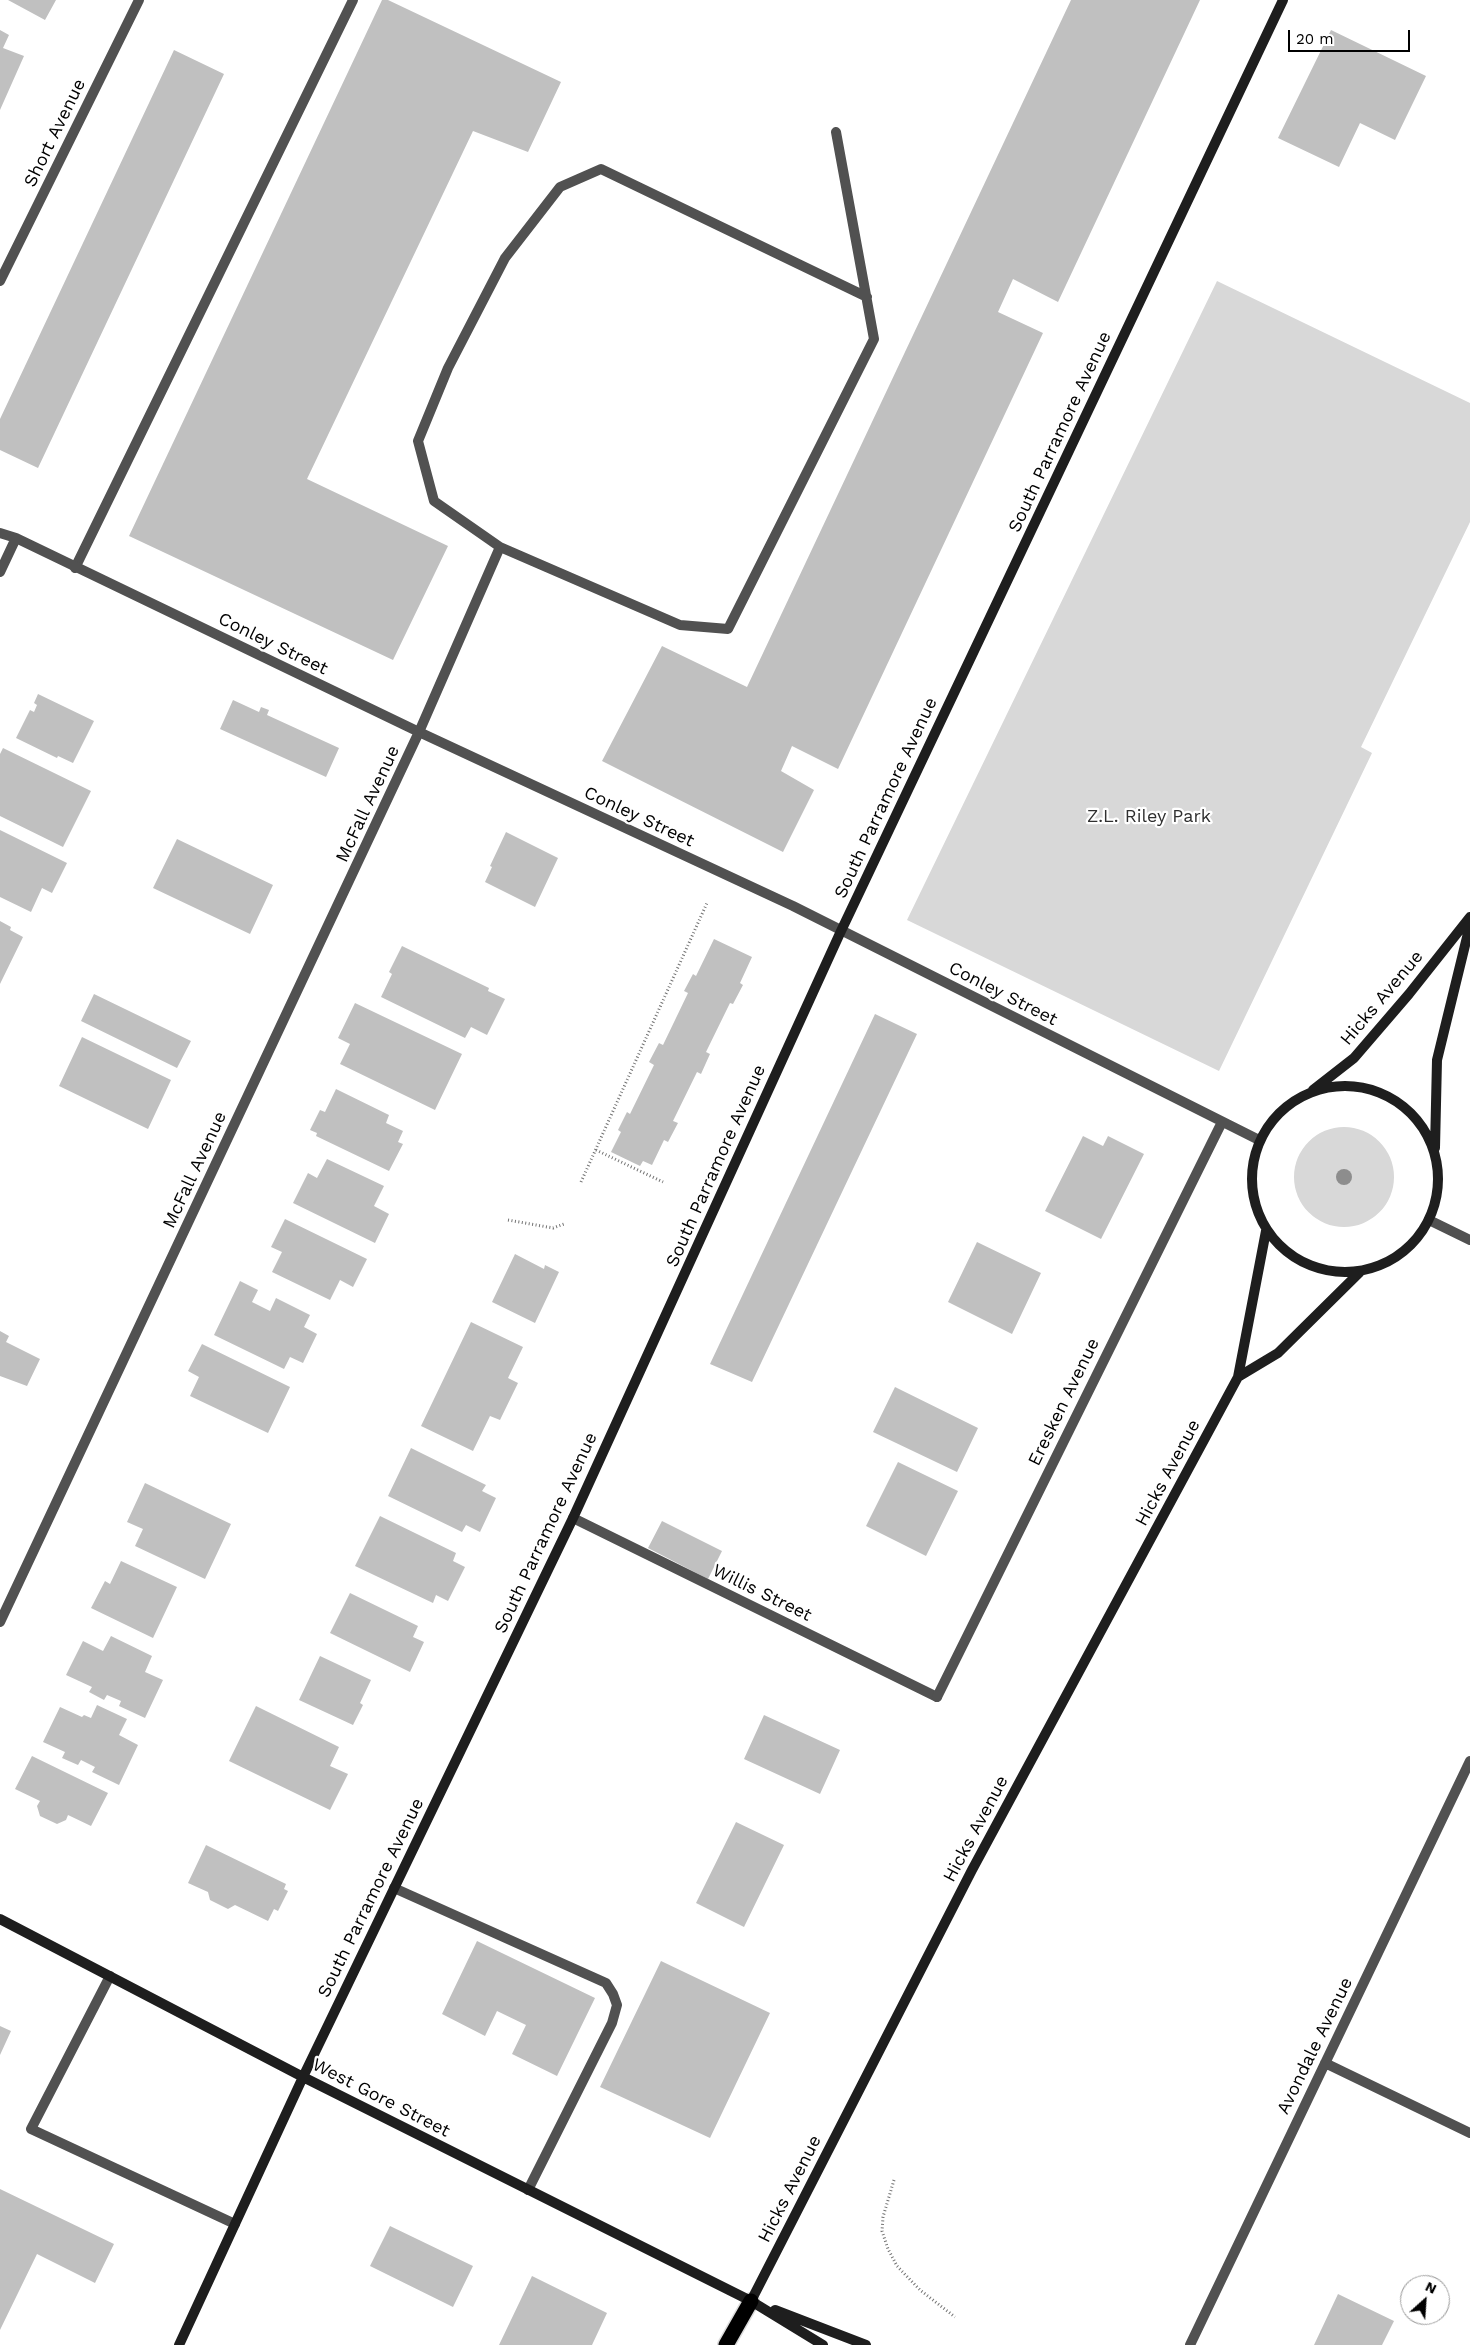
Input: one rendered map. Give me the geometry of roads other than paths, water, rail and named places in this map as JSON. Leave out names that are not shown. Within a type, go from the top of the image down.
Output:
[{"type":"highway","points":[[726,2345],[751,2301]]},
{"type":"street","name":"Short Avenue","points":[[0,281],[138,0]]},
{"type":"street","points":[[76,568],[354,0]]},
{"type":"street","name":"South Parramore Avenue","points":[[179,2345],[302,2077],[573,1518],[841,931],[1283,0]]},
{"type":"street","points":[[836,132],[867,297],[874,339],[728,629],[680,625],[500,547],[434,501],[418,440],[448,368],[505,258],[560,187],[601,169],[867,297]]},
{"type":"street","name":"Conley Street","points":[[0,533],[16,538],[419,732],[793,906],[1259,1140]]},
{"type":"street","points":[[0,572],[16,538]]},
{"type":"street","name":"McFall Avenue","points":[[0,1622],[419,732],[500,547]]},
{"type":"street","name":"Hicks Avenue","points":[[1311,1092],[1354,1058],[1409,994],[1470,917]]},
{"type":"street","points":[[1435,1152],[1426,1133],[1413,1115],[1397,1102],[1378,1092],[1356,1086],[1332,1086],[1311,1092],[1292,1102],[1277,1114],[1259,1140],[1252,1164],[1251,1188],[1256,1210],[1266,1231],[1282,1249],[1303,1263],[1332,1272],[1360,1272],[1381,1266],[1403,1253],[1418,1238],[1436,1205],[1439,1187],[1435,1152],[1437,1060],[1470,925]]},
{"type":"street","name":"Eresken Avenue","points":[[936,1697],[1222,1122]]},
{"type":"street","points":[[1429,1220],[1470,1240]]},
{"type":"street","name":"Hicks Avenue","points":[[751,2301],[972,1870],[1238,1377],[1266,1231]]},
{"type":"street","points":[[1238,1377],[1278,1353],[1360,1272]]},
{"type":"street","name":"Willis Street","points":[[573,1518],[936,1697]]},
{"type":"street","name":"Avondale Avenue","points":[[1190,2345],[1470,1761]]},
{"type":"street","points":[[394,1888],[606,1983],[613,1994],[617,2005],[612,2023],[528,2190]]},
{"type":"street","name":"West Gore Street","points":[[0,1919],[302,2077],[751,2301],[824,2345]]},
{"type":"street","points":[[110,1976],[31,2129],[234,2224]]},
{"type":"street","points":[[1325,2063],[1470,2133]]},
{"type":"street","name":"West Gore Street","points":[[751,2301],[866,2345]]},
{"type":"park label","name":"Z.L. Riley Park","points":[[1149,817]]}]
